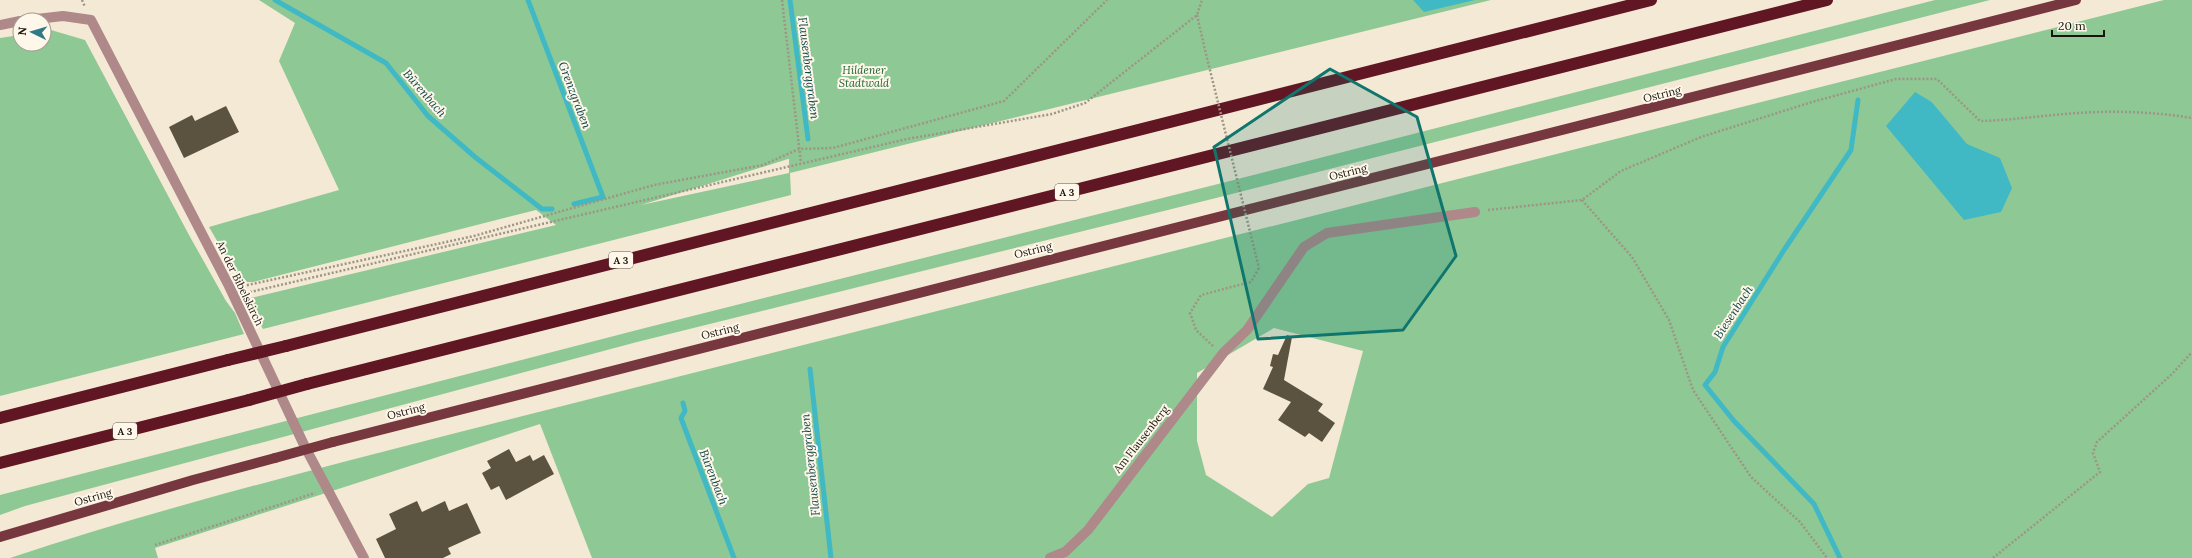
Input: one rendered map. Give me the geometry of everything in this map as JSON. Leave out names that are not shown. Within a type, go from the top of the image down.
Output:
[{"type":"highway","name":"A 3","points":[[0,418],[1651,0]]},
{"type":"highway","name":"A 3","points":[[0,462],[1827,0]]},
{"type":"main road","name":"Ostring","points":[[0,537],[186,482],[333,442],[1130,238],[1470,155],[2076,0]]},
{"type":"street","name":"An der Bibelskirch","points":[[52,17],[63,16],[92,20],[231,291],[327,489],[364,558]]},
{"type":"street","points":[[0,25],[12,23]]},
{"type":"street","name":"Am Flausenberg","points":[[1050,558],[1065,552],[1088,530],[1224,352],[1247,330],[1304,247],[1327,233],[1475,212]]},
{"type":"path","points":[[782,0],[801,163]]},
{"type":"path","points":[[231,291],[237,288],[474,236],[654,185],[763,165],[799,149],[833,148],[1004,101],[1107,0]]},
{"type":"path","points":[[1202,0],[1197,15],[1259,268],[1251,282],[1201,295],[1190,313],[1196,330],[1209,344],[1224,352]]},
{"type":"path","points":[[231,291],[907,139],[1052,114],[1085,102],[1197,15]]},
{"type":"path","points":[[1475,212],[1582,200],[1621,171],[1701,137],[1812,102],[1896,79],[1937,79],[1980,121],[2016,120],[2098,112],[2164,113],[2192,118]]},
{"type":"path","points":[[1582,200],[1632,257],[1669,320],[1693,390],[1751,477],[1800,522],[1827,558]]},
{"type":"path","points":[[1993,558],[2100,472],[2093,454],[2097,442],[2172,374],[2192,352]]},
{"type":"path","points":[[155,545],[327,489]]},
{"type":"highlighted area","points":[[1330,69],[1417,117],[1456,256],[1403,330],[1258,339],[1214,147]]},
{"type":"green space","name":"Hildener Stadtwald","points":[[259,0],[1491,0],[790,173],[791,195],[263,329],[247,299],[556,225],[536,210],[253,282],[241,282],[209,227],[339,190],[279,61],[295,23]],"holes":[[[788,159],[789,173],[641,205]]]},
{"type":"green space","points":[[1935,0],[1990,0],[1224,196],[637,342],[25,506],[0,515],[0,495],[641,329],[1226,182]]},
{"type":"green space","points":[[2164,0],[2192,0],[2192,558],[592,558],[540,424],[155,548],[158,558],[10,558],[64,540],[173,508],[448,435]],"holes":[[[1915,93],[1932,102],[1967,145]],[[1274,328],[1363,351],[1329,478],[1308,484],[1272,517],[1206,475],[1197,441],[1197,373]]]},
{"type":"green space","points":[[52,30],[85,40],[189,235],[226,301],[235,313],[244,334],[0,396],[0,38],[12,36],[12,52],[52,52]]},
{"type":"water","points":[[1413,0],[1475,0],[1424,12]]},
{"type":"water","points":[[1915,92],[1932,102],[1967,144],[2000,158],[2012,188],[2001,212],[1964,220],[1886,126]]},
{"type":"building","points":[[226,106],[239,132],[184,158],[169,127],[192,115],[195,121]]},
{"type":"building","points":[[1287,335],[1292,337],[1284,380],[1323,404],[1318,411],[1335,423],[1322,442],[1309,433],[1305,437],[1278,420],[1291,402],[1263,389],[1273,367],[1270,366],[1273,354],[1278,355]]},
{"type":"building","points":[[509,449],[516,462],[530,455],[533,461],[544,455],[554,474],[506,500],[499,486],[491,490],[482,473],[491,468],[487,461]]},
{"type":"building","points":[[417,501],[422,512],[445,501],[449,511],[467,503],[481,533],[448,548],[451,554],[443,558],[385,558],[376,539],[396,529],[389,514]]},
{"type":"waterway","name":"Bürenbach","points":[[275,0],[386,63],[428,116],[475,157],[542,209],[552,209]]},
{"type":"waterway","name":"Grenzgraben","points":[[528,0],[603,197],[574,204]]},
{"type":"waterway","name":"Flausenberggraben","points":[[790,0],[808,139]]},
{"type":"waterway","name":"Biesenbach","points":[[1840,558],[1814,504],[1734,421],[1705,385],[1715,372],[1723,347],[1784,250],[1851,150],[1858,100]]},
{"type":"waterway","name":"Flausenberggraben","points":[[810,369],[831,558]]},
{"type":"waterway","name":"Bürenbach","points":[[683,403],[685,411],[681,418],[734,558]]}]
